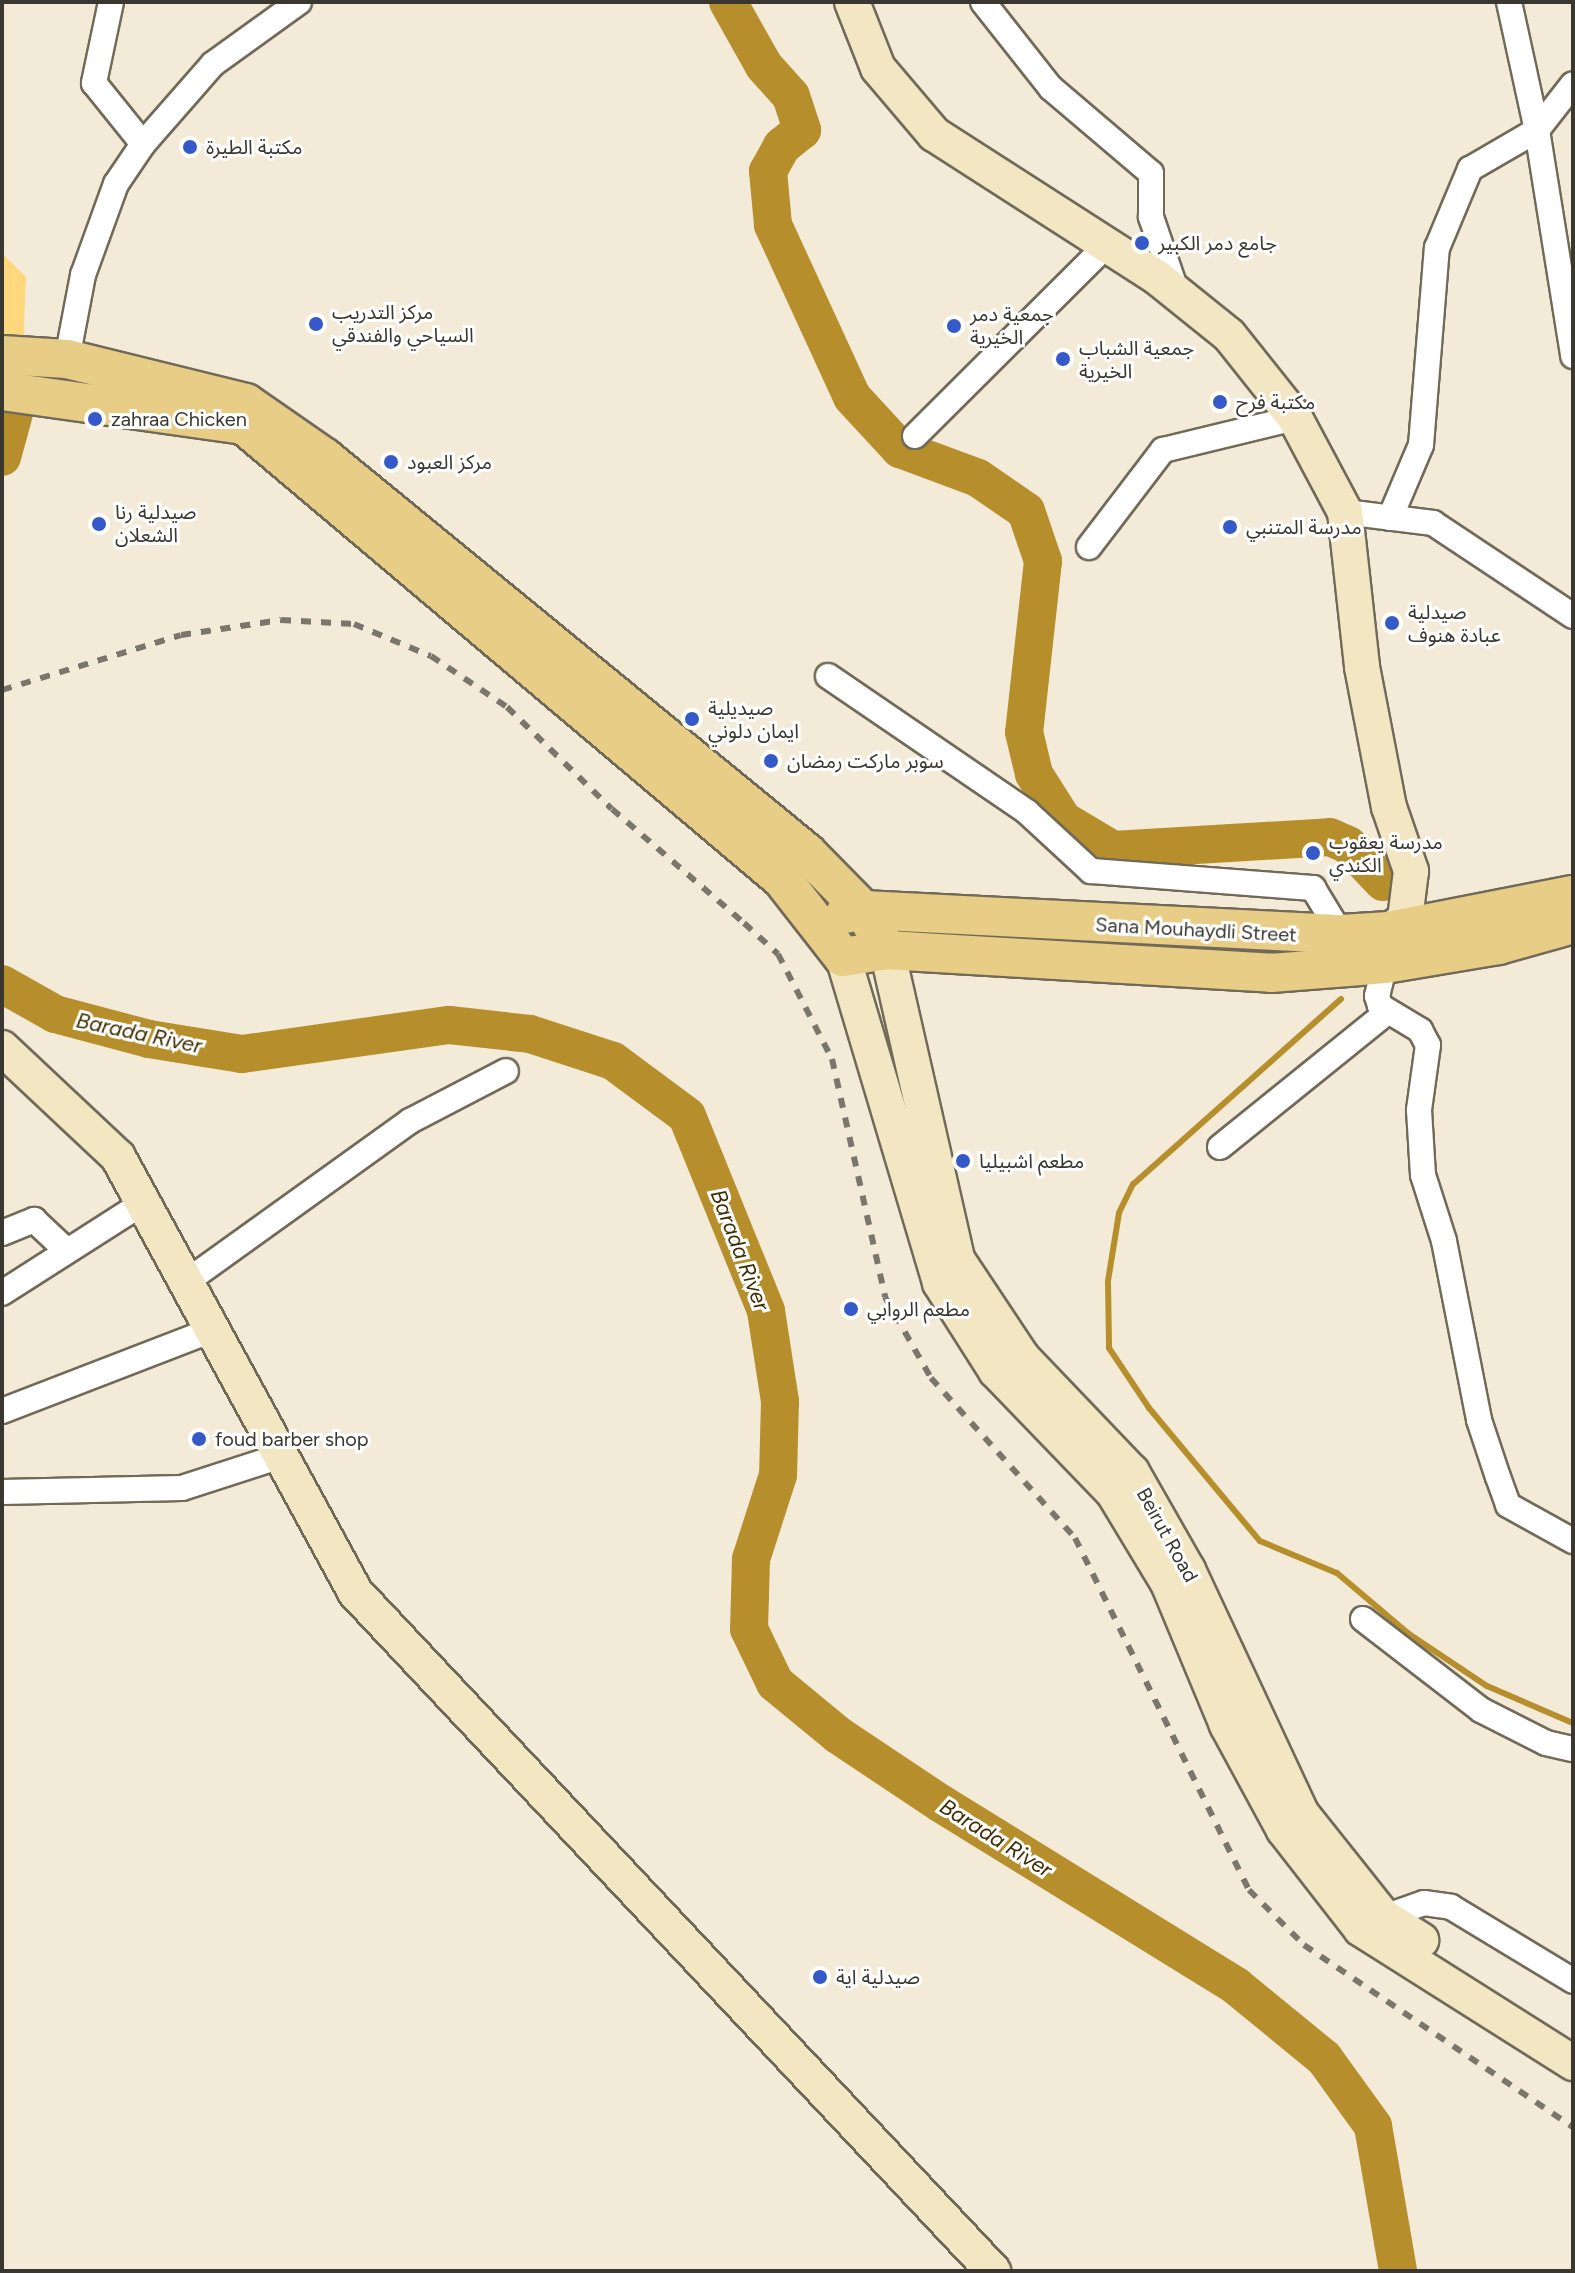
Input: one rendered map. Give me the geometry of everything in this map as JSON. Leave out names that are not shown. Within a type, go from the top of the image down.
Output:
[{"type":"main road","points":[[2,355],[67,359],[246,403],[325,458],[807,853],[863,910],[887,950]]},
{"type":"main road","points":[[2,391],[244,425],[782,879],[843,957],[887,950],[1271,973],[1387,947],[1498,945],[1573,924]]},
{"type":"main road","name":"Sana Mouhaydli Street","points":[[817,922],[863,910],[1341,934],[1387,947],[1573,895]]},
{"type":"street","points":[[111,2],[94,83],[143,144]]},
{"type":"street","points":[[67,359],[97,228],[143,144],[213,64],[299,2]]},
{"type":"street","points":[[852,2],[878,68],[934,134],[1107,245],[1177,293],[1229,335],[1295,418],[1345,512],[1362,667],[1389,807],[1411,871],[1405,919],[1387,947],[1377,996],[1386,1013],[1420,1030],[1428,1045],[1419,1110],[1423,1175],[1444,1241],[1479,1420],[1508,1505],[1573,1541]]},
{"type":"street","points":[[983,2],[1051,88],[1151,173],[1151,217],[1177,293]]},
{"type":"street","points":[[1509,2],[1537,130],[1573,356]]},
{"type":"street","points":[[1390,518],[1421,445],[1437,248],[1470,169],[1537,130],[1573,84]]},
{"type":"street","points":[[915,436],[1107,245]]},
{"type":"street","points":[[1089,547],[1163,450],[1295,418]]},
{"type":"street","points":[[1345,512],[1433,523],[1573,616]]},
{"type":"street","points":[[828,676],[1027,812],[1091,871],[1313,888],[1341,934]]},
{"type":"street","name":"Beirut Road","points":[[887,950],[957,1259],[1022,1357],[1132,1472],[1188,1570],[1302,1814],[1384,1917],[1573,2037]]},
{"type":"street","points":[[843,957],[940,1283],[996,1371],[1113,1492],[1168,1583],[1227,1725],[1284,1830],[1361,1929],[1573,2063]]},
{"type":"street","points":[[1220,1147],[1386,1013]]},
{"type":"street","points":[[2,1048],[118,1157],[355,1592],[993,2271]]},
{"type":"street","points":[[186,1282],[410,1121],[506,1071]]},
{"type":"street","points":[[2,1293],[143,1203]]},
{"type":"street","points":[[2,1233],[34,1220],[67,1251]]},
{"type":"street","points":[[2,1411],[212,1330]]},
{"type":"street","points":[[2,1492],[182,1488],[281,1456]]},
{"type":"street","points":[[1363,1619],[1481,1710],[1538,1740],[1573,1749]]},
{"type":"street","points":[[1384,1917],[1424,1903],[1451,1907],[1573,1981]]},
{"type":"shaded area","points":[[2,253],[26,277],[23,349],[2,347]]},
{"type":"waterway","points":[[728,2],[764,66],[791,96],[802,130],[782,146],[768,171],[773,225],[852,397],[900,449],[978,478],[1026,511],[1043,561],[1024,732],[1034,774],[1063,820],[1113,850],[1330,837],[1348,845],[1383,882]]},
{"type":"waterway","name":"Barada River","points":[[2,457],[17,402]]},
{"type":"waterway","name":"Barada River","points":[[2,984],[55,1014],[149,1039],[242,1054],[449,1025],[530,1034],[613,1061],[687,1116],[766,1311],[780,1401],[778,1475],[751,1559],[749,1629],[775,1683],[838,1735],[940,1803],[1236,1986],[1324,2058],[1373,2126],[1398,2271]]},
{"type":"waterway","points":[[1341,999],[1133,1184],[1119,1213],[1108,1281],[1109,1348],[1149,1408],[1260,1541],[1337,1573],[1409,1634],[1487,1686],[1573,1723]]},
{"type":"railway","points":[[2,690],[181,635],[281,620],[354,624],[431,656],[507,707],[612,809],[778,954],[832,1059],[885,1297],[931,1378],[1075,1538],[1249,1890],[1304,1945],[1573,2127]]},
{"type":"place","name":"مكتبة الطيرة","points":[[190,147]]},
{"type":"place","name":"جامع دمر الكبير","points":[[1142,243]]},
{"type":"place","name":"مركز التدريب السياحي والفندقي","points":[[316,324]]},
{"type":"place","name":"جمعية دمر الخيرية","points":[[954,326]]},
{"type":"place","name":"جمعية الشباب الخيرية","points":[[1063,359]]},
{"type":"place","name":"مكتبة فرح","points":[[1220,402]]},
{"type":"place","name":"zahraa Chicken","points":[[95,419]]},
{"type":"place","name":"مركز العبود","points":[[391,462]]},
{"type":"place","name":"صيدلية رنا الشعلان","points":[[99,524]]},
{"type":"place","name":"مدرسة المتنبي","points":[[1230,527]]},
{"type":"place","name":"صيدلية عبادة هنوف","points":[[1392,623]]},
{"type":"place","name":"صيديلية ايمان دلوني","points":[[692,719]]},
{"type":"place","name":"سوبر ماركت رمضان","points":[[771,761]]},
{"type":"place","name":"مدرسة يعقوب الكندي","points":[[1313,853]]},
{"type":"place","name":"مطعم اشبيليا","points":[[963,1161]]},
{"type":"place","name":"مطعم الروابي","points":[[851,1309]]},
{"type":"place","name":"foud barber shop","points":[[199,1439]]},
{"type":"place","name":"صيدلية اية","points":[[820,1977]]}]
